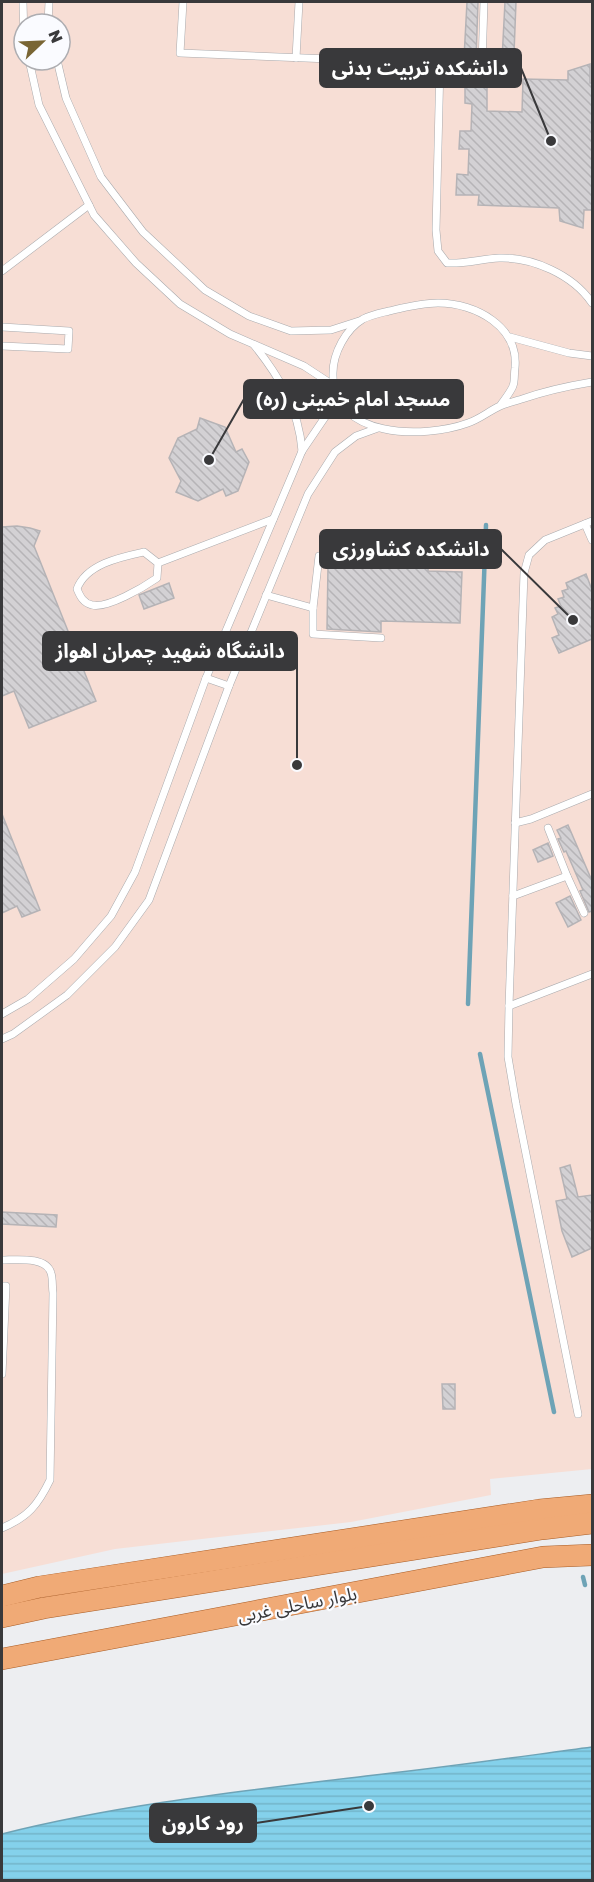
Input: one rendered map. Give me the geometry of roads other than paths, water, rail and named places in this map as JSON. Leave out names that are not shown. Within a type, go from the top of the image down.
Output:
[{"type":"main road","points":[[2,1596],[39,1587],[528,1512],[592,1505]]},
{"type":"main road","name":"بلوار ساحلی غربی","points":[[2,1617],[55,1606],[542,1528],[592,1523]]},
{"type":"main road","name":"بلوار ساحلی غربی","points":[[2,1659],[543,1557],[592,1555]]},
{"type":"lane","points":[[183,2],[180,53],[482,65],[484,2]]},
{"type":"lane","points":[[296,58],[299,2]]},
{"type":"lane","points":[[440,64],[436,230],[438,251],[447,263],[464,264],[499,258],[530,262],[564,276],[592,303]]},
{"type":"lane","points":[[32,72],[39,105],[94,215],[136,263],[180,304],[230,334],[304,366],[333,385]]},
{"type":"lane","points":[[60,72],[66,98],[101,177],[143,232],[205,290],[249,316],[291,331],[331,330],[376,314],[419,304],[442,303],[480,313],[496,323],[510,337],[516,358],[513,386],[500,406]]},
{"type":"lane","points":[[2,271],[89,205]]},
{"type":"lane","points":[[362,320],[344,337],[339,348],[333,369],[333,385],[338,398],[347,409],[364,424],[378,428],[425,432],[451,427],[477,419],[500,406],[544,391],[592,382]]},
{"type":"lane","points":[[2,327],[69,331],[68,350],[2,346]]},
{"type":"lane","points":[[510,337],[569,353],[592,356]]},
{"type":"lane","points":[[252,343],[271,366],[294,408],[301,430],[302,451]]},
{"type":"lane","points":[[2,1014],[28,999],[74,960],[111,916],[135,872],[206,678],[302,451],[338,398]]},
{"type":"lane","points":[[2,1039],[67,996],[115,947],[149,900],[229,686],[308,494],[335,452],[356,436],[378,428]]},
{"type":"lane","points":[[158,563],[273,519]]},
{"type":"lane","points":[[578,1414],[508,1057],[525,570],[529,555],[545,540],[589,523],[592,540]]},
{"type":"lane","points":[[144,552],[158,563],[157,578],[142,588],[102,606],[92,605],[81,599],[77,589],[81,578],[92,570],[123,557],[144,552]]},
{"type":"lane","points":[[319,556],[313,634],[381,638]]},
{"type":"lane","points":[[266,595],[314,608]]},
{"type":"lane","points":[[222,640],[244,650]]},
{"type":"lane","points":[[206,678],[229,686]]},
{"type":"lane","points":[[515,823],[531,819],[592,794]]},
{"type":"lane","points":[[548,828],[584,913]]},
{"type":"lane","points":[[513,896],[567,876]]},
{"type":"lane","points":[[509,1006],[592,974]]},
{"type":"lane","points":[[2,1260],[33,1260],[45,1264],[51,1272],[53,1293],[50,1480],[40,1501],[25,1516],[2,1528]]},
{"type":"lane","points":[[2,1286],[6,1286],[2,1374]]},
{"type":"water","points":[[592,1747],[592,1880],[2,1880],[2,1834],[92,1814],[183,1799]]},
{"type":"waterway","points":[[468,1004],[486,525]]},
{"type":"waterway","points":[[480,1054],[554,1412]]},
{"type":"waterway","points":[[583,1577],[585,1585]]},
{"type":"place","name":"دانشکده تربیت بدنی","points":[[551,141]]},
{"type":"place","name":"مسجد امام خمینی (ره)","points":[[209,460]]},
{"type":"place","name":"دانشکده کشاورزی","points":[[573,620]]},
{"type":"place","name":"دانشگاه شهید چمران اهواز","points":[[297,765]]},
{"type":"place","name":"رود کارون","points":[[369,1806]]}]
